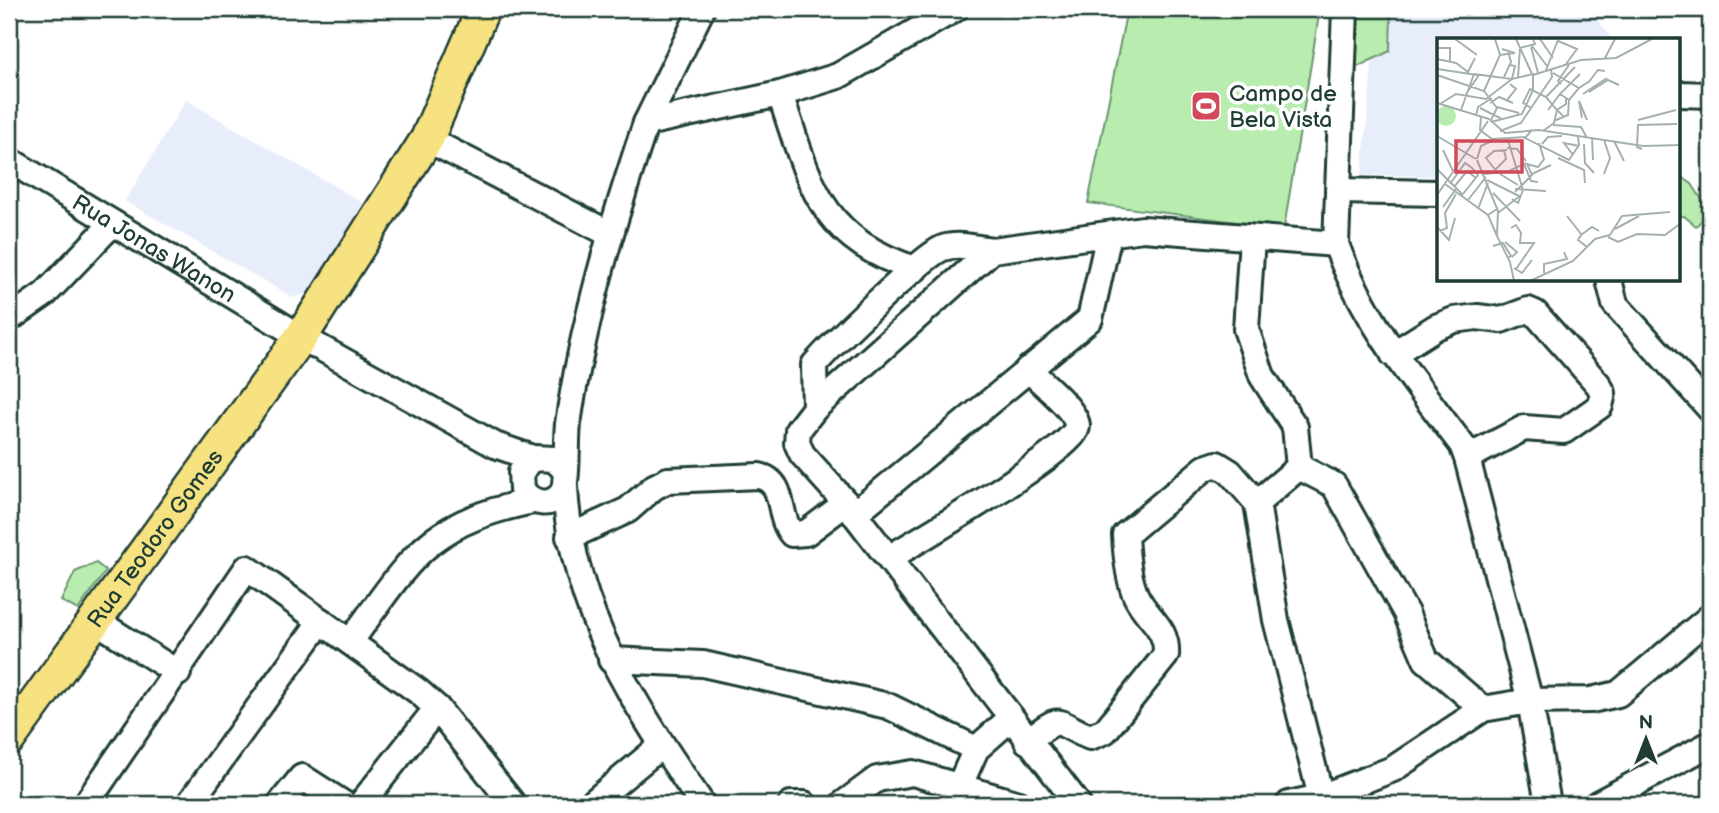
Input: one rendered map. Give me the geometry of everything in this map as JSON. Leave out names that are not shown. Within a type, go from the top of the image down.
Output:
[{"type":"main road","name":"Rua Teodoro Gomes","points":[[9,739],[301,337],[427,139],[484,9]]},
{"type":"street","points":[[702,9],[646,123],[608,233],[568,424],[565,478],[568,535],[592,618],[611,660],[662,745],[702,804]]},
{"type":"street","points":[[646,123],[780,94],[838,76],[955,9]]},
{"type":"street","points":[[1345,9],[1336,244],[1347,274],[1393,354],[1462,445],[1467,458],[1530,701],[1548,804]]},
{"type":"street","points":[[780,94],[820,205],[860,245],[915,269]]},
{"type":"street","points":[[1680,94],[1710,95]]},
{"type":"street","points":[[427,139],[608,233]]},
{"type":"street","name":"Rua Jonas Wanon","points":[[9,160],[111,225],[301,337],[495,445],[531,479],[554,459],[565,478]]},
{"type":"street","points":[[1338,191],[1437,192]]},
{"type":"street","points":[[9,319],[45,294],[111,225]]},
{"type":"street","points":[[815,408],[814,365],[915,269],[942,248],[954,246],[992,250],[1143,229],[1336,244]]},
{"type":"street","points":[[568,535],[628,510],[654,487],[677,479],[759,476],[771,478],[777,486],[785,526],[792,534],[806,533],[850,508],[1090,319],[1109,234]]},
{"type":"street","points":[[1252,237],[1246,328],[1262,376],[1295,427],[1299,467]]},
{"type":"street","points":[[992,250],[815,408],[798,430],[797,443],[802,454],[850,508],[1078,804]]},
{"type":"street","points":[[1610,282],[1615,304],[1710,409]]},
{"type":"street","points":[[1393,354],[1436,327],[1454,320],[1477,317],[1501,320],[1528,310],[1535,313],[1603,393],[1600,406],[1564,431],[1524,428],[1467,458]]},
{"type":"street","points":[[889,558],[1040,464],[1074,437],[1077,427],[1074,415],[1028,369]]},
{"type":"street","points":[[350,642],[429,541],[453,525],[492,509],[531,479],[568,424]]},
{"type":"street","points":[[1027,741],[1051,723],[1062,721],[1090,737],[1105,731],[1130,695],[1166,655],[1167,642],[1163,632],[1136,597],[1126,553],[1125,535],[1205,468],[1217,464],[1230,472],[1257,503],[1276,620],[1321,797]]},
{"type":"street","points":[[1257,503],[1299,467]]},
{"type":"street","points":[[1299,467],[1334,485],[1406,612],[1426,660],[1483,709]]},
{"type":"street","points":[[531,479],[556,499],[565,478]]},
{"type":"street","points":[[531,479],[568,535]]},
{"type":"street","points":[[100,799],[247,568],[437,708],[513,804]]},
{"type":"street","points":[[1289,804],[1321,797],[1393,769],[1483,709],[1530,701],[1591,700],[1618,694],[1710,617]]},
{"type":"street","points":[[96,621],[178,673]]},
{"type":"street","points":[[189,804],[321,621]]},
{"type":"street","points":[[611,660],[703,664],[888,706],[976,749]]},
{"type":"street","points":[[361,804],[437,708]]},
{"type":"street","points":[[959,787],[976,749],[1010,719]]},
{"type":"street","points":[[1597,804],[1710,744]]},
{"type":"street","points":[[591,804],[662,745]]},
{"type":"street","points":[[843,804],[877,779],[913,773],[1019,804]]},
{"type":"street","points":[[279,804],[302,777],[344,804]]},
{"type":"street","points":[[791,804],[804,804]]},
{"type":"shaded area","points":[[1434,9],[1589,9],[1611,38],[1437,38],[1437,176],[1362,175],[1377,12]]},
{"type":"shaded area","points":[[186,100],[363,203],[308,293],[294,298],[125,201]]},
{"type":"green space","name":"Campo de Bela Vista","points":[[1127,9],[1320,9],[1284,228],[1088,203]]},
{"type":"green space","points":[[1357,9],[1386,9],[1391,13],[1390,51],[1349,71],[1359,33]]},
{"type":"green space","points":[[1680,176],[1692,184],[1710,212],[1696,226],[1684,216],[1680,216]]},
{"type":"green space","points":[[96,563],[106,571],[78,610],[61,601],[75,572]]},
{"type":"place","name":"Campo de Bela Vista","points":[[1206,106]]}]
